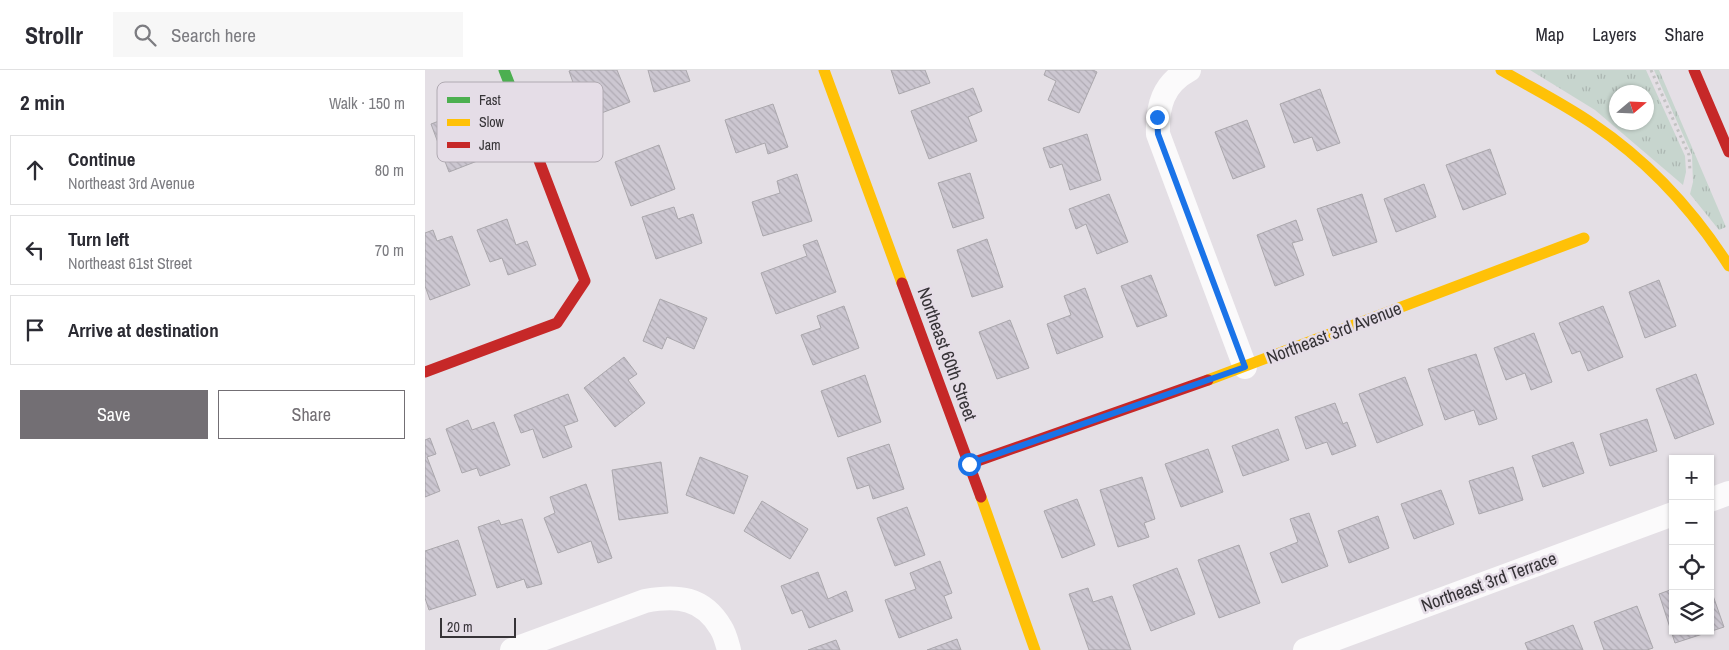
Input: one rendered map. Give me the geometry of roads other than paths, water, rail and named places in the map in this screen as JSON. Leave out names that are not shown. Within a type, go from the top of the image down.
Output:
[{"type":"main road","points":[[504,70],[509,82]]},
{"type":"main road","name":"Northeast 60th Street","points":[[824,70],[969,464],[1035,650]]},
{"type":"main road","points":[[1501,70],[1592,124],[1645,166],[1679,199],[1729,266]]},
{"type":"main road","points":[[1694,70],[1729,152]]},
{"type":"main road","points":[[425,372],[557,323],[585,281],[539,162]]},
{"type":"main road","name":"Northeast 3rd Avenue","points":[[969,464],[1245,367],[1584,238]]},
{"type":"street","points":[[1189,70],[1169,86],[1162,97],[1157,117],[1158,134],[1245,367]]},
{"type":"street","points":[[1714,499],[1729,493]]},
{"type":"street","name":"Northeast 3rd Terrace","points":[[1305,650],[1669,515]]},
{"type":"street","points":[[512,650],[645,601],[667,597],[685,600],[705,608],[721,628],[729,650]]}]
